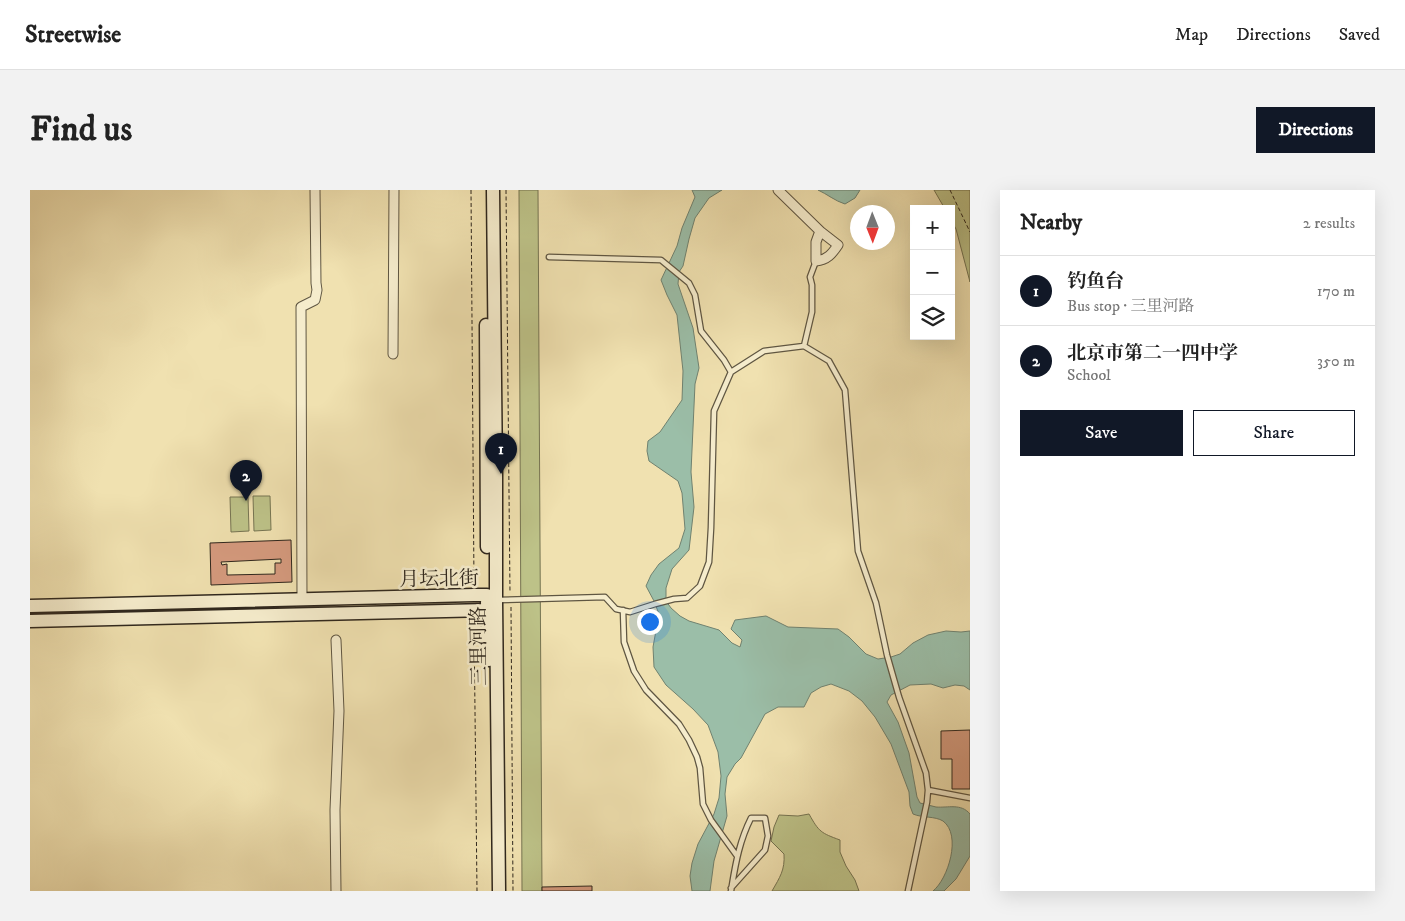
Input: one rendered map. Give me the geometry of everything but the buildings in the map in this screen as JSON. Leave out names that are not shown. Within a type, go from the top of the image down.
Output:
[{"type":"main road","name":"三里河路","points":[[485,190],[499,891]]},
{"type":"main road","name":"三里河路","points":[[491,891],[488,610],[492,597],[496,476],[493,190]]},
{"type":"main road","name":"月坛北街","points":[[30,606],[474,595],[492,597]]},
{"type":"main road","name":"月坛北街","points":[[30,621],[488,610]]},
{"type":"street","points":[[302,599],[301,308],[315,300],[317,290],[315,190]]},
{"type":"street","points":[[393,354],[394,190]]},
{"type":"street","points":[[778,190],[820,231],[838,245],[831,255],[816,261],[816,242],[820,231]]},
{"type":"street","points":[[336,640],[339,711],[335,810],[336,891]]},
{"type":"lane","points":[[549,257],[661,260],[689,283],[695,295],[701,331],[731,372]]},
{"type":"lane","points":[[804,346],[812,312],[812,285],[810,277],[816,261]]},
{"type":"lane","points":[[492,597],[510,600],[605,597],[616,609],[630,612],[674,599],[687,598],[700,586],[709,562],[714,411],[731,372],[764,351],[804,346],[829,361],[845,390],[858,551],[876,603],[887,655],[899,697],[926,773],[927,802],[908,891]]},
{"type":"lane","points":[[623,610],[624,642],[634,671],[646,690],[679,724],[689,740],[700,768],[703,804],[711,820],[737,856]]},
{"type":"lane","points":[[928,790],[970,798]]},
{"type":"lane","points":[[751,818],[765,818],[768,836],[765,850],[731,889],[743,834],[751,818]]},
{"type":"path","name":"三里河路","points":[[471,190],[474,595]]},
{"type":"path","name":"三里河路","points":[[506,190],[513,891]]},
{"type":"path","points":[[950,190],[970,232]]},
{"type":"path","name":"三里河路","points":[[474,610],[477,891]]},
{"type":"green space","points":[[519,190],[538,190],[542,891],[522,891]]},
{"type":"green space","points":[[934,190],[970,190],[970,282],[955,227],[955,205],[943,205]]},
{"type":"green space","points":[[253,496],[270,496],[271,530],[254,531]]},
{"type":"green space","points":[[230,497],[248,497],[249,531],[231,532]]},
{"type":"green space","points":[[809,814],[821,831],[840,840],[840,852],[859,891],[772,891],[784,865],[784,854],[771,841],[779,815],[798,816]]},
{"type":"shaded area","points":[[692,190],[722,190],[709,198],[695,218],[683,266],[679,272],[678,284],[693,328],[699,368],[695,384],[691,472],[694,507],[689,550],[672,569],[666,588],[666,601],[680,616],[689,621],[719,630],[732,643],[740,647],[742,640],[731,629],[735,620],[766,616],[788,627],[838,629],[866,654],[878,659],[900,654],[913,643],[928,635],[946,631],[970,631],[970,690],[964,686],[955,685],[943,688],[931,684],[910,685],[891,695],[887,702],[898,722],[909,753],[917,797],[920,803],[936,807],[963,808],[970,814],[970,856],[956,879],[944,891],[933,891],[944,877],[951,857],[952,836],[949,828],[940,819],[913,814],[910,806],[909,792],[891,744],[875,717],[862,701],[849,691],[831,684],[811,693],[804,707],[778,707],[765,714],[741,758],[727,777],[725,794],[727,816],[714,861],[710,891],[692,891],[690,876],[692,863],[698,844],[714,814],[719,798],[721,776],[718,752],[708,725],[666,685],[654,667],[653,647],[659,614],[646,586],[659,564],[679,548],[685,529],[682,493],[678,481],[649,461],[647,451],[648,441],[660,432],[682,400],[683,371],[677,315],[661,280],[677,246],[682,228],[695,197]]},
{"type":"shaded area","points":[[818,190],[860,190],[855,198],[845,204]]},
{"type":"place","name":"钓鱼台","points":[[501,474]]},
{"type":"place","name":"北京市第二一四中学","points":[[246,501]]}]
